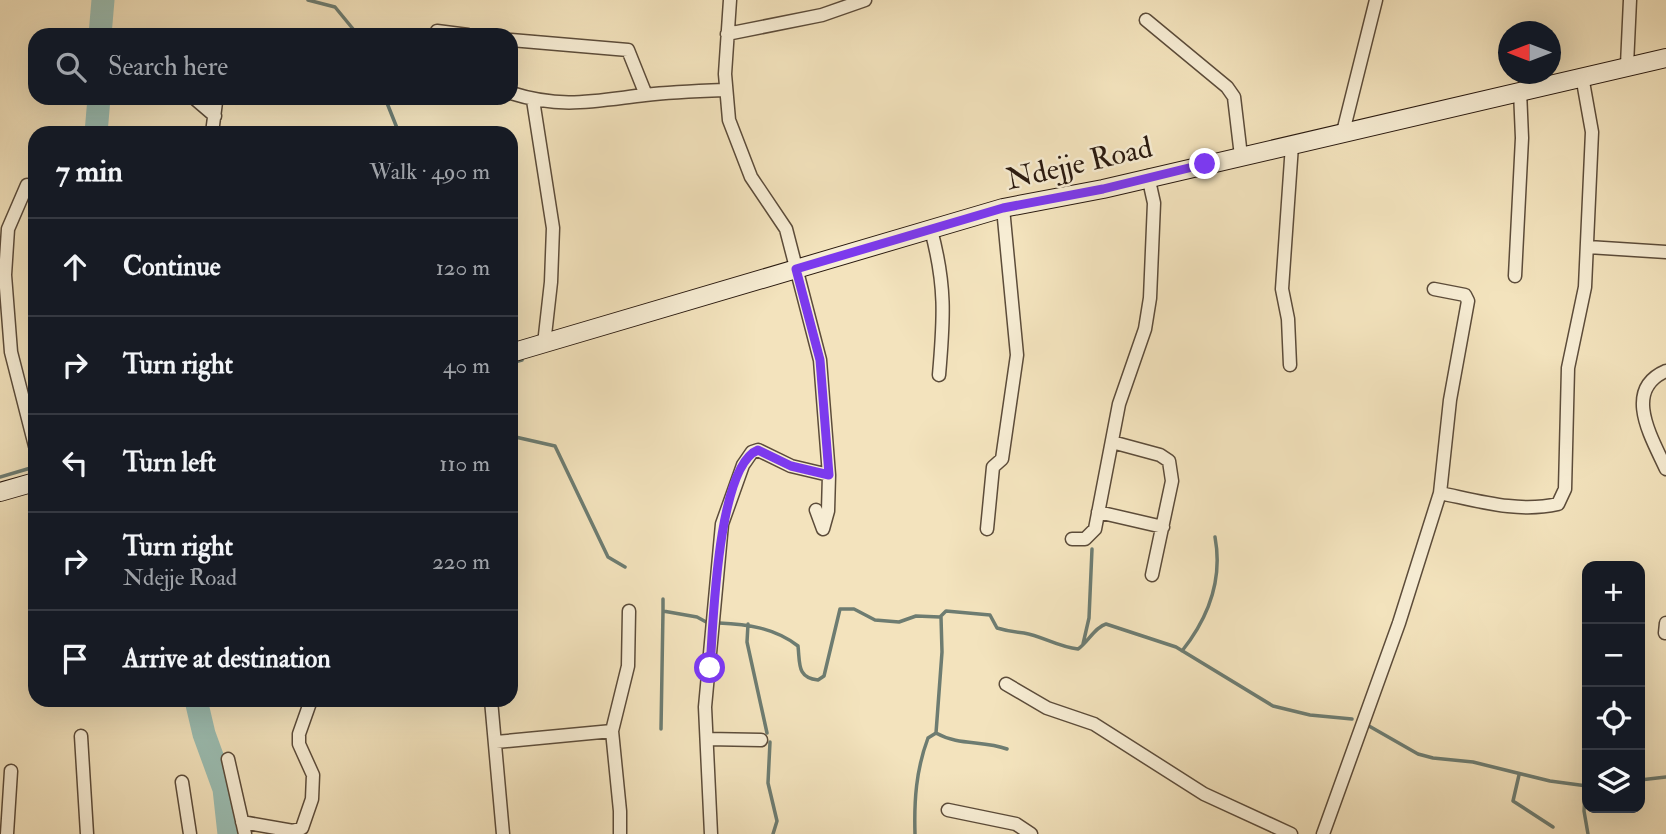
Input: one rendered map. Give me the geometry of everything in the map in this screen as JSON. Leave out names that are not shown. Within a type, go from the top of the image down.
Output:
[{"type":"street","points":[[730,0],[726,90],[729,120],[751,177],[786,229],[820,360],[829,475],[828,511],[823,529],[816,510]]},
{"type":"street","points":[[727,34],[822,15],[865,0]]},
{"type":"street","points":[[1343,132],[1376,0]]},
{"type":"street","points":[[1627,65],[1630,0]]},
{"type":"street","points":[[1146,20],[1227,87],[1234,97],[1241,156]]},
{"type":"street","points":[[518,41],[628,50],[646,95]]},
{"type":"street","name":"Ndejje Road","points":[[518,351],[1003,208],[1103,189],[1148,176],[1666,58]]},
{"type":"street","points":[[1440,493],[1506,507],[1540,508],[1558,503],[1568,474],[1568,368],[1585,287],[1588,247],[1592,132],[1582,76]]},
{"type":"street","points":[[518,95],[533,100],[580,104],[646,95],[726,90]]},
{"type":"street","points":[[1515,276],[1522,138],[1520,90]]},
{"type":"street","points":[[533,100],[553,228],[551,282],[544,344]]},
{"type":"street","points":[[202,105],[215,116]]},
{"type":"street","points":[[213,126],[216,105]]},
{"type":"street","points":[[1290,365],[1282,278],[1292,145]]},
{"type":"street","points":[[1072,539],[1091,537],[1127,374],[1145,329],[1150,298],[1154,203],[1148,176]]},
{"type":"street","points":[[27,185],[8,229],[5,275],[11,352],[28,419]]},
{"type":"street","points":[[987,529],[993,467],[1002,459],[1017,355],[1003,208]]},
{"type":"street","points":[[931,230],[942,272],[945,312],[939,375]]},
{"type":"street","points":[[1588,247],[1666,252]]},
{"type":"street","points":[[1324,834],[1399,623],[1440,493],[1450,400],[1468,301],[1465,295],[1457,291],[1434,289]]},
{"type":"street","points":[[1666,372],[1650,381],[1643,390],[1641,404],[1666,469]]},
{"type":"street","points":[[1112,442],[1160,454],[1169,461],[1172,481],[1152,575]]},
{"type":"street","points":[[711,834],[705,707],[722,524],[743,466],[752,452],[758,450],[791,466],[829,475]]},
{"type":"street","points":[[0,492],[28,484]]},
{"type":"street","points":[[1098,512],[1163,527]]},
{"type":"street","points":[[620,834],[612,732],[628,666],[629,611]]},
{"type":"street","points":[[1006,684],[1046,708],[1094,724],[1204,794],[1291,834]]},
{"type":"street","points":[[228,759],[243,828],[293,831],[302,828],[312,799],[313,775],[299,744],[299,734],[309,707]]},
{"type":"street","points":[[492,707],[503,834]]},
{"type":"street","points":[[496,741],[612,732]]},
{"type":"street","points":[[81,736],[87,834]]},
{"type":"street","points":[[707,739],[761,740]]},
{"type":"street","points":[[7,834],[11,771]]},
{"type":"street","points":[[182,782],[190,834]]},
{"type":"street","points":[[948,810],[1016,824],[1031,834]]},
{"type":"waterway","points":[[101,28],[103,0]]},
{"type":"waterway","points":[[308,0],[335,7],[352,28]]},
{"type":"waterway","points":[[97,126],[98,105]]},
{"type":"waterway","points":[[388,105],[396,126]]},
{"type":"waterway","points":[[518,361],[522,360]]},
{"type":"waterway","points":[[518,438],[555,446],[608,557],[625,567]]},
{"type":"waterway","points":[[0,477],[28,469]]},
{"type":"waterway","points":[[1182,651],[1200,625],[1212,597],[1217,568],[1215,537]]},
{"type":"waterway","points":[[1083,644],[1089,618],[1092,549]]},
{"type":"waterway","points":[[663,599],[663,611],[697,617],[708,623]]},
{"type":"waterway","points":[[719,623],[760,628],[789,640],[798,646],[803,673],[818,680],[824,676],[840,609],[854,609],[875,620],[899,622],[916,616],[940,617],[946,611],[990,615],[997,628],[1031,634],[1078,649],[1098,628],[1106,624],[1176,647],[1273,706],[1310,715],[1352,719]]},
{"type":"waterway","points":[[661,729],[663,611]]},
{"type":"waterway","points":[[941,617],[942,652],[936,733],[953,740],[1007,749]]},
{"type":"waterway","points":[[748,624],[747,642],[767,733]]},
{"type":"waterway","points":[[198,707],[204,734],[224,789],[229,834]]},
{"type":"waterway","points":[[1369,726],[1418,754],[1473,762],[1550,781],[1582,785]]},
{"type":"waterway","points":[[915,834],[918,774],[928,738],[936,733]]},
{"type":"waterway","points":[[770,742],[768,783],[777,821],[773,834]]},
{"type":"waterway","points":[[1519,775],[1513,801],[1553,827]]},
{"type":"waterway","points":[[1645,779],[1666,777]]},
{"type":"waterway","points":[[1584,813],[1588,834]]},
{"type":"route","points":[[710,668],[722,524],[743,466],[752,452],[758,450],[791,466],[829,475],[820,360],[796,269],[1003,208],[1103,189],[1205,164]]}]
